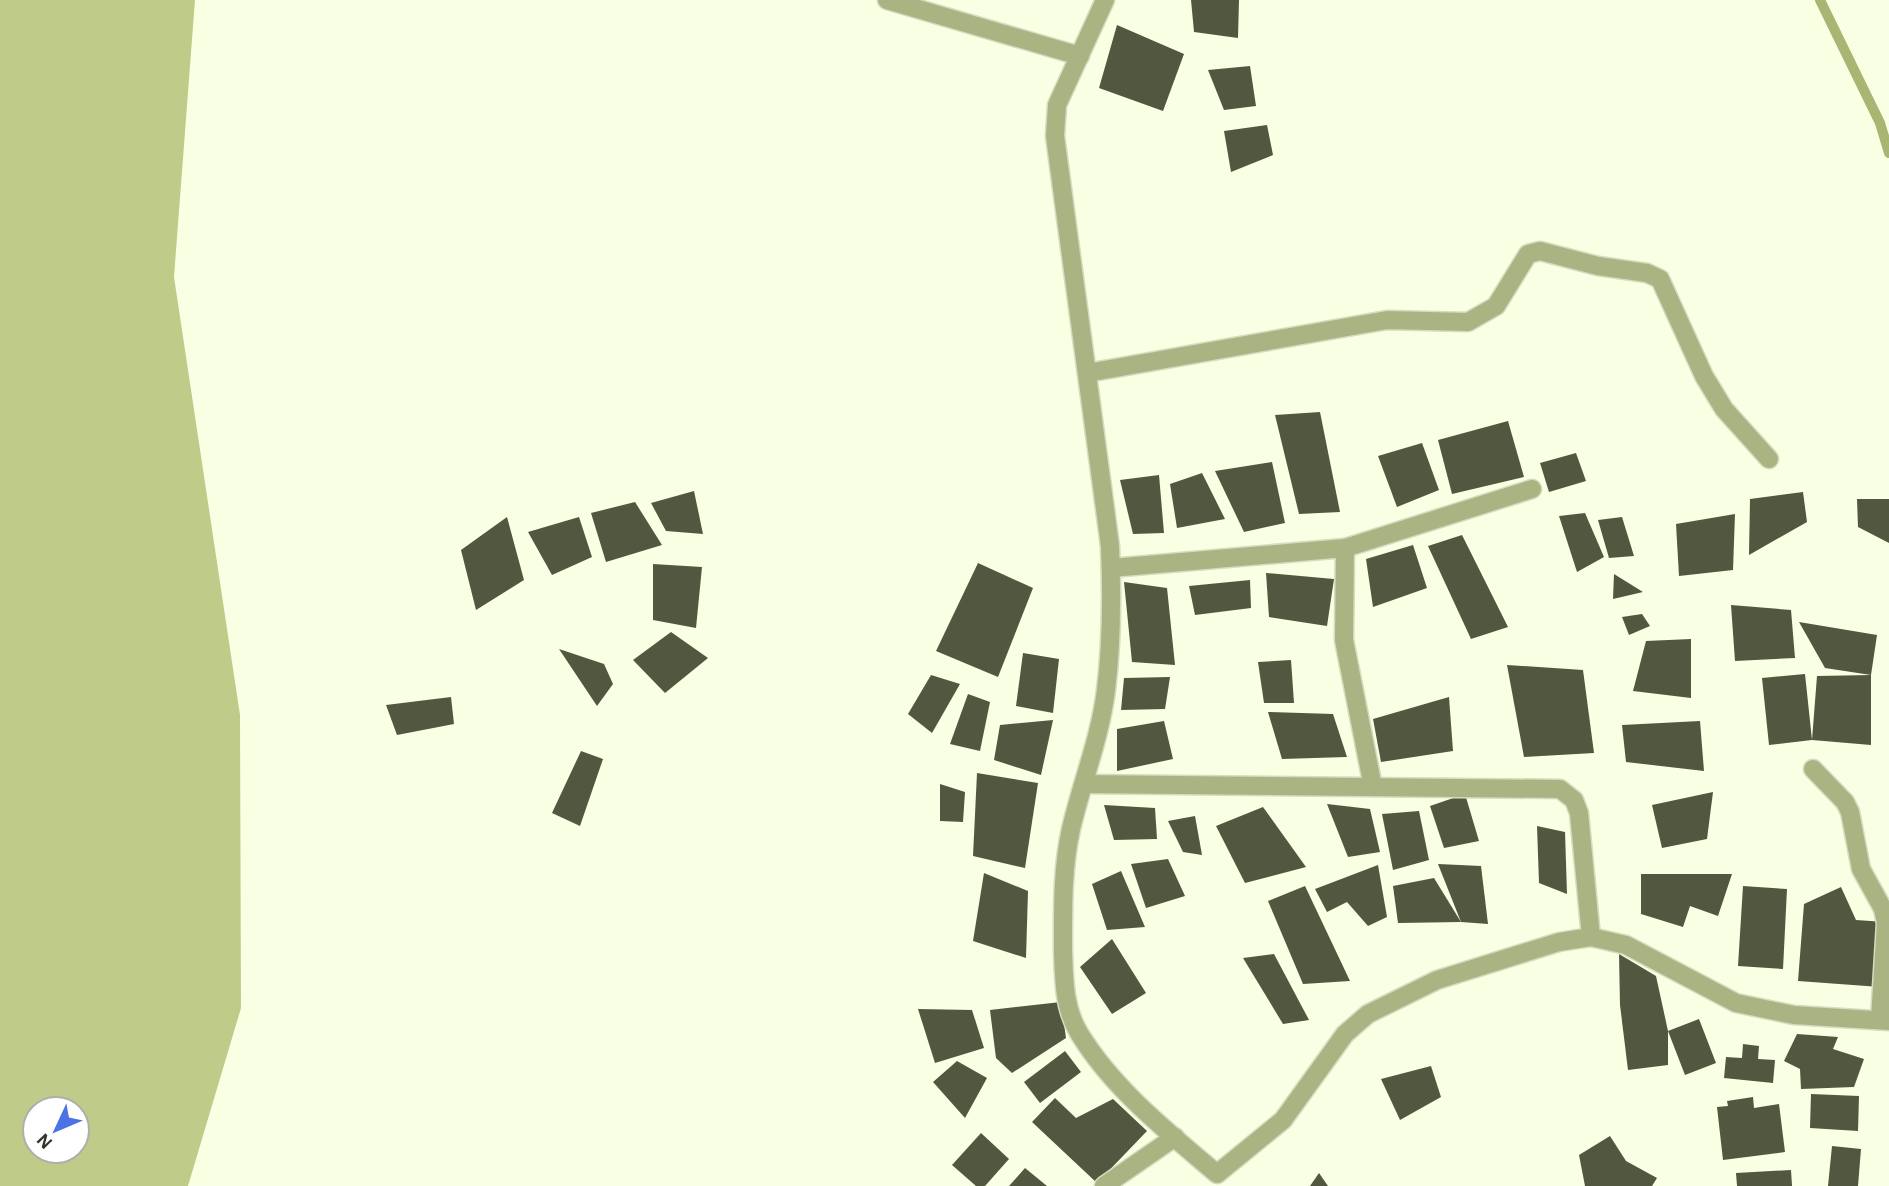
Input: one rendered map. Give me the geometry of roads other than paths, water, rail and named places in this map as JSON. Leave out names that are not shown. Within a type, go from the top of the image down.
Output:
[{"type":"street","points":[[887,0],[1080,56]]},
{"type":"street","points":[[1105,0],[1056,105],[1055,136],[1111,568],[1106,690],[1070,831],[1063,893],[1064,992],[1078,1032],[1107,1071],[1223,1180],[1283,1120],[1345,1034],[1368,1014],[1437,980],[1559,942],[1591,937],[1626,945],[1736,1003],[1794,1015],[1884,1021],[1885,916],[1861,870],[1854,823],[1845,802],[1813,769]]},
{"type":"street","points":[[1087,373],[1387,320],[1468,323],[1496,306],[1528,254],[1540,251],[1598,266],[1647,273],[1660,279],[1704,376],[1724,409],[1769,459]]},
{"type":"street","points":[[1111,568],[1345,548],[1532,489]]},
{"type":"street","points":[[1345,548],[1344,640],[1373,788]]},
{"type":"street","points":[[1084,784],[1560,789],[1568,794],[1579,813],[1591,937]]},
{"type":"street","points":[[1104,1186],[1175,1137]]},
{"type":"waterway","points":[[1820,0],[1880,123],[1889,153]]}]
